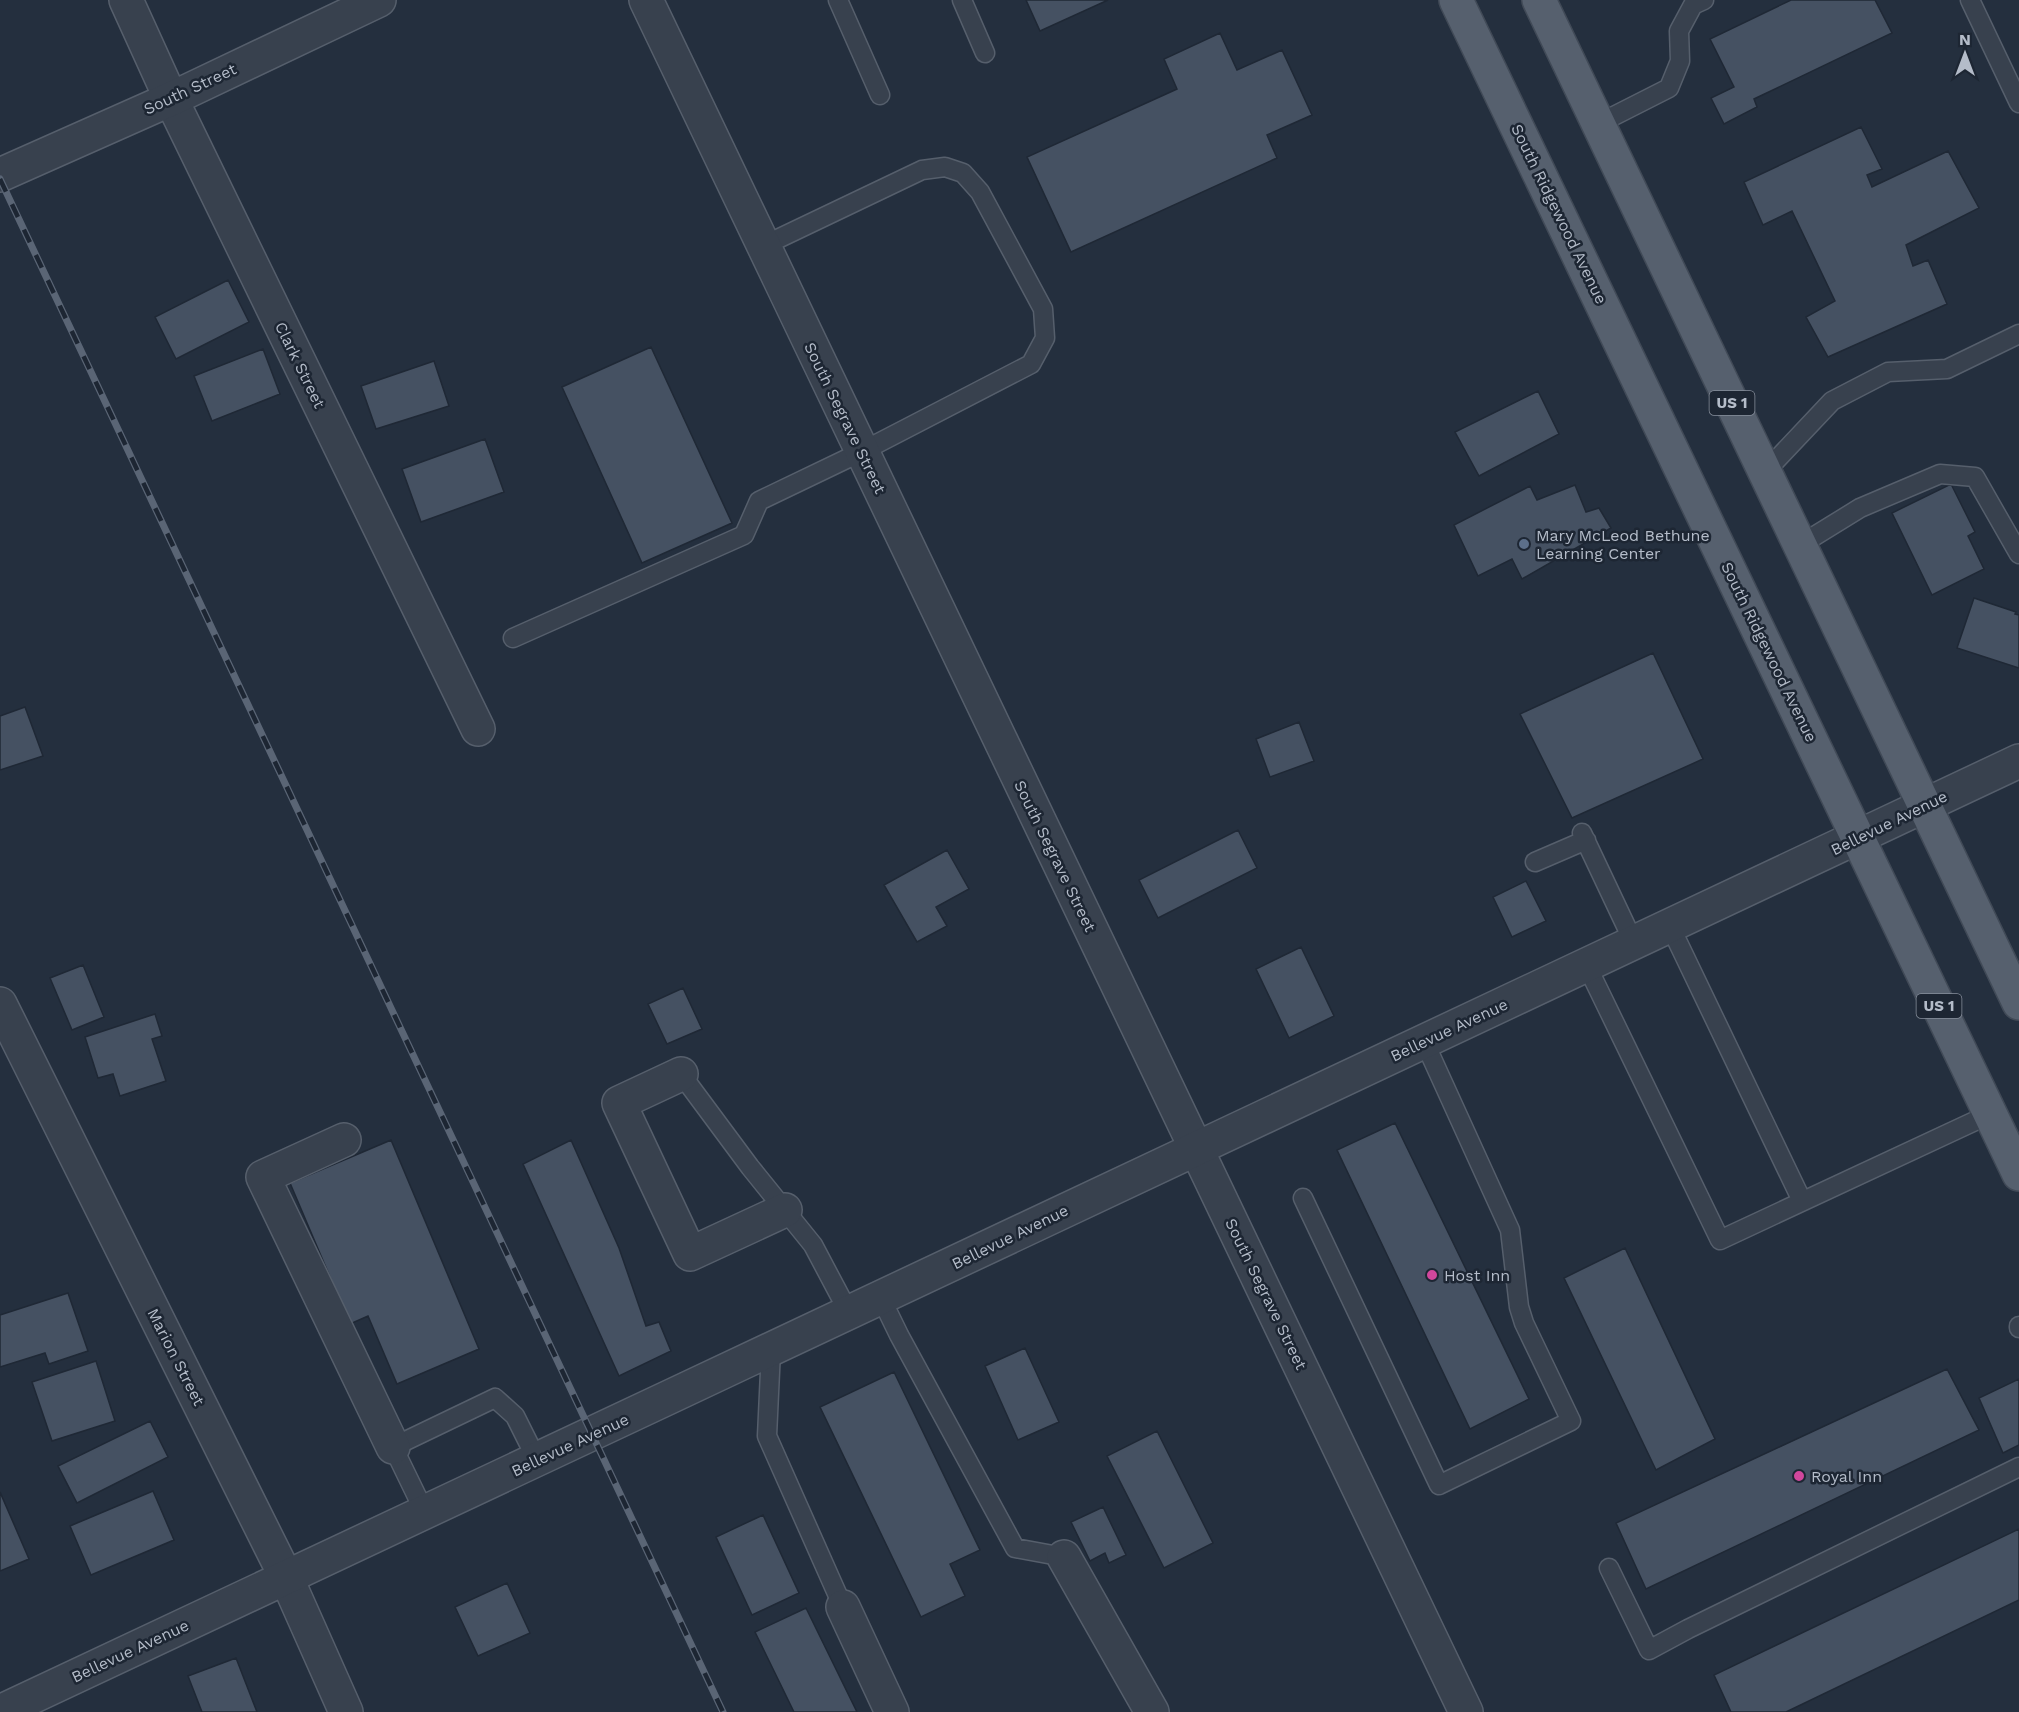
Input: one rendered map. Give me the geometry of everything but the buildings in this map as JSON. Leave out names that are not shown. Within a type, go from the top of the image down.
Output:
[{"type":"main road","name":"South Ridgewood Avenue","points":[[1456,0],[2019,1174]]},
{"type":"main road","name":"US 1","points":[[1539,0],[1924,805],[2016,987]]},
{"type":"street","name":"Clark Street","points":[[126,0],[171,99],[478,729]]},
{"type":"street","name":"South Street","points":[[0,174],[171,99],[379,0]]},
{"type":"street","name":"South Segrave Street","points":[[646,0],[1466,1712]]},
{"type":"street","name":"Bellevue Avenue","points":[[0,1712],[2019,761]]},
{"type":"street","name":"Marion Street","points":[[0,1004],[286,1577],[346,1712]]},
{"type":"street","points":[[681,1074],[619,1103],[690,1254],[785,1210]]},
{"type":"street","points":[[344,1140],[263,1177],[393,1447]]},
{"type":"street","points":[[1064,1557],[1152,1712]]},
{"type":"street","points":[[843,1607],[892,1712]]},
{"type":"lane","points":[[838,0],[880,95]]},
{"type":"lane","points":[[962,0],[985,53]]},
{"type":"lane","points":[[1598,124],[1669,88],[1680,61],[1679,31],[1693,5],[1704,0]]},
{"type":"lane","points":[[1970,0],[2019,103]]},
{"type":"lane","points":[[513,638],[744,535],[759,501],[861,452],[1031,364],[1045,338],[1043,309],[980,192],[963,173],[945,167],[922,170],[763,246]]},
{"type":"lane","points":[[1765,472],[1832,400],[1888,372],[1947,369],[2019,334]]},
{"type":"lane","points":[[1800,545],[1860,508],[1940,474],[1975,477],[2019,554]]},
{"type":"lane","points":[[1535,862],[1584,837],[1634,943]]},
{"type":"lane","points":[[1670,926],[1802,1201]]},
{"type":"lane","points":[[1587,966],[1720,1240],[1990,1114]]},
{"type":"lane","points":[[1303,1198],[1439,1485],[1571,1421],[1524,1323],[1519,1307],[1510,1230],[1424,1041]]},
{"type":"lane","points":[[681,1074],[750,1167],[813,1245],[849,1313]]},
{"type":"lane","points":[[881,1298],[1015,1548],[1064,1557]]},
{"type":"lane","points":[[771,1350],[767,1436],[843,1607]]},
{"type":"lane","points":[[425,1513],[393,1447],[495,1398],[515,1416],[537,1460]]},
{"type":"lane","points":[[1609,1568],[1649,1650],[2019,1467]]},
{"type":"railway","points":[[0,179],[723,1712]]},
{"type":"place","name":"Mary McLeod Bethune Learning Center","points":[[1524,544]]},
{"type":"place","name":"Host Inn","points":[[1432,1275]]},
{"type":"place","name":"Royal Inn","points":[[1799,1476]]}]
